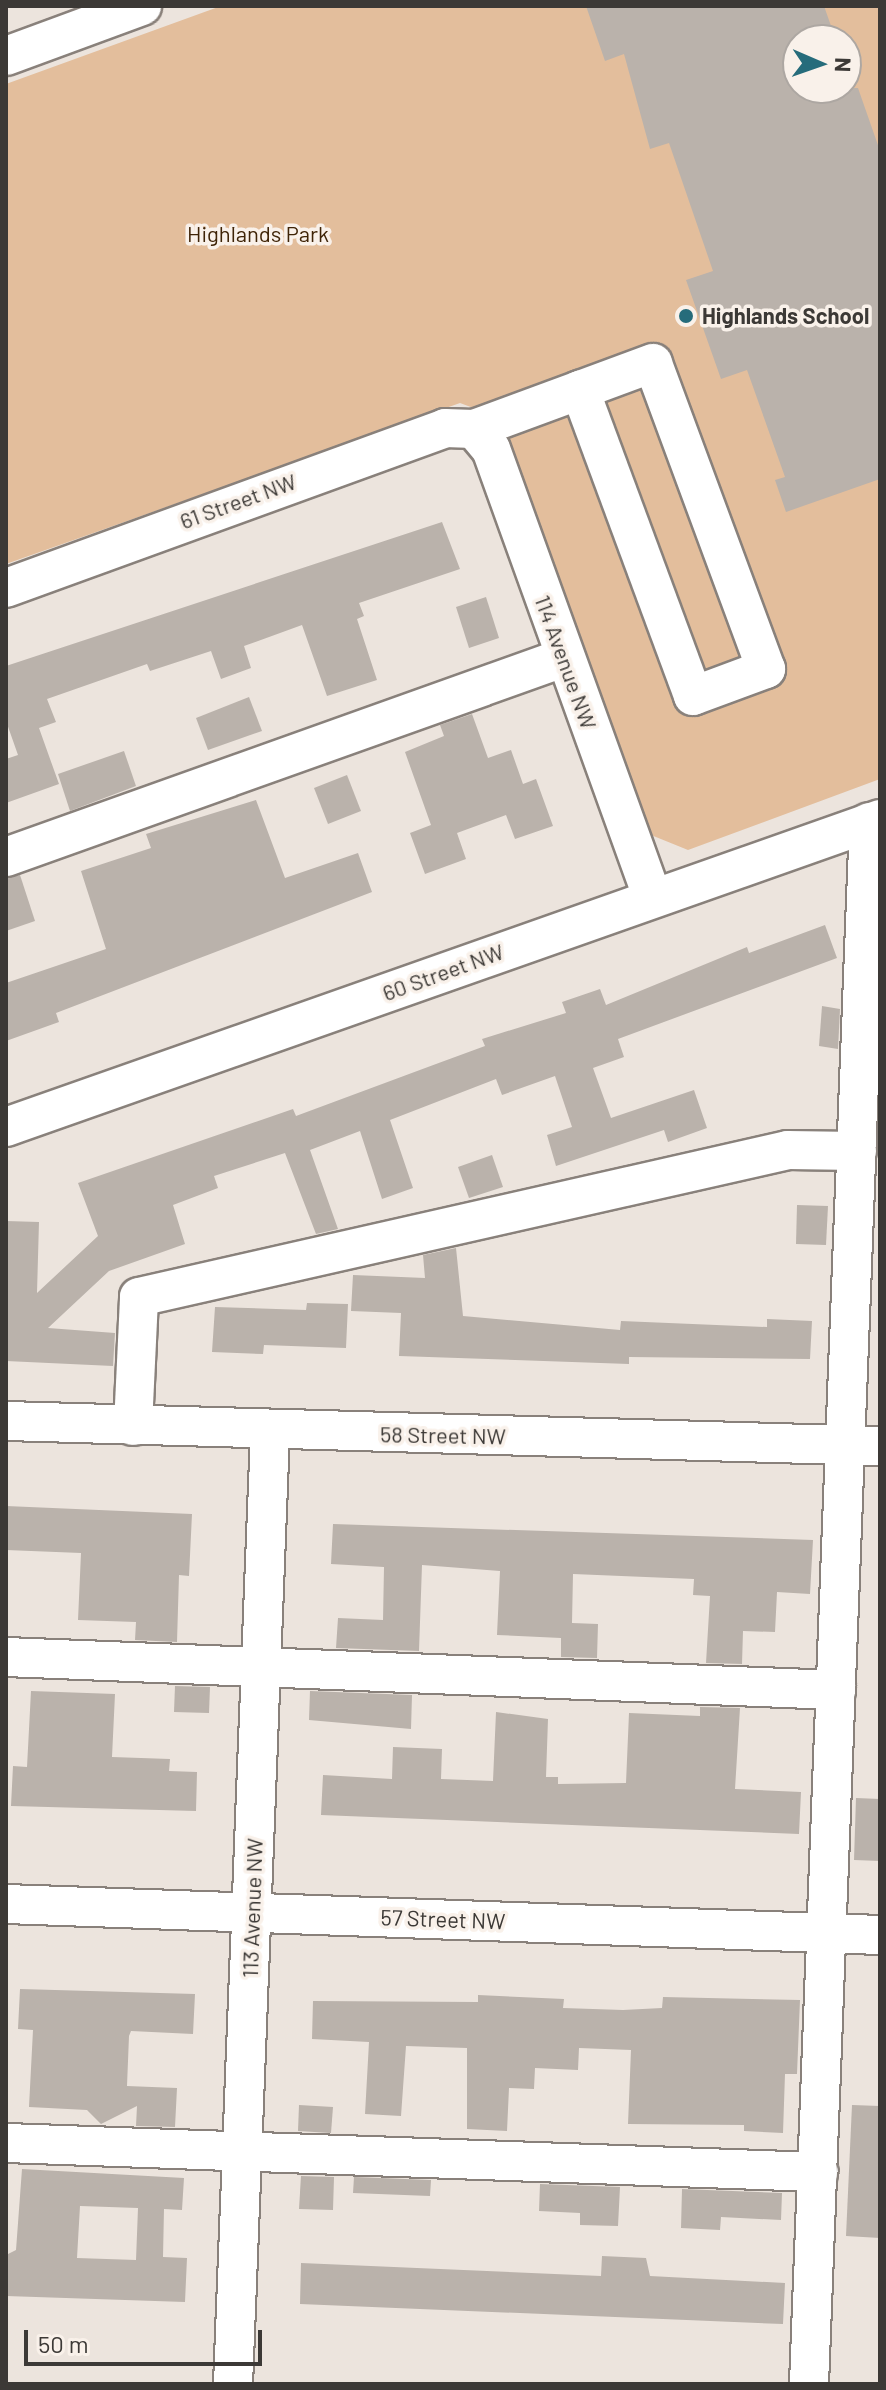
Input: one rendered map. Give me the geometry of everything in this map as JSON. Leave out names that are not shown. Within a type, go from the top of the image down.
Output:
[{"type":"street","points":[[6,56],[142,6]]},
{"type":"street","name":"61 Street NW","points":[[6,588],[445,428],[474,429],[653,363],[766,669],[693,696],[580,390]]},
{"type":"street","name":"114 Avenue NW","points":[[474,429],[491,449],[563,658],[653,898]]},
{"type":"street","points":[[6,857],[563,658]]},
{"type":"street","points":[[809,2384],[836,1690],[863,1445],[857,1151],[875,820]]},
{"type":"street","name":"60 Street NW","points":[[6,1127],[875,820]]},
{"type":"street","points":[[133,1426],[139,1297],[788,1150],[857,1151]]},
{"type":"street","name":"58 Street NW","points":[[6,1421],[270,1432],[863,1445]]},
{"type":"street","name":"113 Avenue NW","points":[[233,2384],[270,1432]]},
{"type":"street","points":[[6,1657],[836,1690]]},
{"type":"street","name":"57 Street NW","points":[[6,1904],[880,1935]]},
{"type":"street","points":[[6,2143],[818,2172]]},
{"type":"green space","name":"Highlands Park","points":[[221,6],[880,6],[880,779],[688,850],[651,835],[495,416],[460,403],[6,564],[6,84]]},
{"type":"building","points":[[586,6],[824,6],[830,24],[782,24],[782,104],[862,104],[862,99],[880,151],[880,479],[786,512],[775,480],[785,477],[747,370],[721,379],[686,280],[713,271],[669,143],[650,149],[624,54],[605,61]]},
{"type":"building","points":[[442,522],[460,569],[359,603],[364,616],[357,619],[377,680],[327,696],[302,625],[244,646],[251,668],[221,679],[211,651],[150,671],[147,664],[47,699],[56,722],[39,728],[59,784],[6,803],[6,759],[18,755],[6,721],[6,666]]},
{"type":"building","points":[[486,597],[499,638],[469,648],[456,607]]},
{"type":"building","points":[[249,697],[262,731],[208,750],[196,718]]},
{"type":"building","points":[[472,714],[488,758],[511,750],[523,784],[536,779],[553,826],[515,839],[506,815],[457,833],[466,859],[425,874],[410,833],[431,825],[405,752],[444,736],[440,725]]},
{"type":"building","points":[[124,751],[136,786],[70,811],[58,774]]},
{"type":"building","points":[[347,775],[361,811],[328,824],[314,788]]},
{"type":"building","points":[[256,800],[285,878],[358,853],[372,892],[56,1013],[59,1022],[6,1041],[6,983],[106,949],[81,871],[151,848],[146,834]]},
{"type":"building","points":[[20,875],[35,921],[6,931],[6,878]]},
{"type":"building","points":[[825,925],[837,958],[618,1039],[624,1057],[593,1068],[611,1118],[694,1090],[707,1128],[668,1142],[664,1130],[556,1166],[547,1135],[572,1127],[555,1076],[502,1095],[496,1079],[390,1120],[413,1188],[382,1199],[360,1131],[310,1150],[338,1229],[316,1234],[285,1153],[214,1176],[218,1188],[173,1205],[185,1244],[109,1271],[48,1328],[115,1333],[113,1366],[6,1361],[6,1221],[39,1222],[37,1293],[98,1236],[78,1183],[293,1109],[296,1116],[485,1046],[482,1039],[566,1013],[562,1002],[600,989],[606,1005],[747,947],[749,953]]},
{"type":"building","points":[[822,1006],[840,1009],[838,1049],[819,1046]]},
{"type":"building","points":[[492,1155],[503,1187],[469,1198],[458,1167]]},
{"type":"building","points":[[797,1205],[828,1206],[826,1245],[796,1244]]},
{"type":"building","points":[[456,1248],[463,1316],[620,1330],[621,1321],[767,1327],[767,1319],[812,1321],[810,1359],[629,1357],[629,1364],[399,1356],[401,1313],[351,1311],[353,1275],[425,1278],[423,1255]]},
{"type":"building","points":[[307,1303],[348,1304],[346,1348],[264,1345],[263,1354],[212,1352],[215,1307],[306,1310]]},
{"type":"building","points":[[6,1506],[192,1514],[189,1576],[179,1575],[177,1642],[135,1640],[136,1622],[78,1620],[81,1553],[6,1550]]},
{"type":"building","points":[[333,1524],[813,1540],[810,1594],[777,1592],[775,1632],[743,1631],[742,1664],[706,1663],[710,1596],[693,1595],[694,1579],[573,1574],[572,1623],[598,1624],[597,1658],[561,1657],[561,1638],[497,1635],[500,1571],[422,1565],[419,1651],[336,1648],[338,1618],[383,1620],[384,1567],[331,1564]]},
{"type":"building","points":[[175,1686],[210,1687],[209,1713],[174,1712]]},
{"type":"building","points":[[31,1691],[115,1694],[112,1757],[170,1759],[169,1771],[197,1772],[196,1811],[11,1806],[13,1766],[27,1767]]},
{"type":"building","points":[[310,1691],[412,1695],[411,1729],[309,1720]]},
{"type":"building","points":[[700,1707],[740,1708],[735,1789],[801,1792],[799,1834],[321,1815],[323,1775],[392,1779],[393,1747],[442,1749],[441,1779],[493,1781],[496,1712],[548,1719],[546,1777],[558,1777],[558,1784],[626,1783],[629,1713],[700,1716]]},
{"type":"building","points":[[856,1798],[880,1799],[880,1861],[854,1860]]},
{"type":"building","points":[[20,1989],[195,1994],[193,2034],[131,2031],[129,2036],[127,2086],[177,2088],[175,2127],[136,2126],[137,2106],[101,2124],[87,2110],[29,2107],[33,2030],[18,2029]]},
{"type":"building","points":[[478,1995],[564,1999],[563,2008],[623,2010],[662,2008],[663,1997],[800,2000],[797,2074],[785,2074],[783,2133],[744,2131],[744,2125],[628,2124],[631,2050],[579,2048],[578,2070],[535,2068],[534,2089],[509,2088],[507,2131],[467,2129],[467,2048],[406,2046],[401,2116],[365,2114],[369,2042],[312,2039],[313,2001],[478,2002]]},
{"type":"building","points":[[299,2105],[333,2107],[331,2133],[298,2131]]},
{"type":"building","points":[[852,2105],[880,2106],[880,2238],[846,2236]]},
{"type":"building","points":[[22,2169],[184,2178],[182,2210],[164,2209],[163,2257],[187,2258],[185,2302],[6,2296],[6,2255],[16,2250]],"holes":[[[80,2206],[138,2208],[136,2260],[77,2258]]]},
{"type":"building","points":[[301,2176],[334,2177],[333,2210],[299,2209]]},
{"type":"building","points":[[354,2177],[431,2180],[430,2196],[353,2193]]},
{"type":"building","points":[[540,2184],[620,2187],[618,2226],[580,2225],[580,2213],[539,2211]]},
{"type":"building","points":[[682,2189],[782,2193],[781,2220],[721,2217],[720,2230],[681,2228]]},
{"type":"building","points":[[602,2256],[646,2258],[650,2276],[785,2283],[783,2324],[300,2304],[301,2263],[601,2276]]},
{"type":"place","name":"Highlands School","points":[[686,316]]}]
